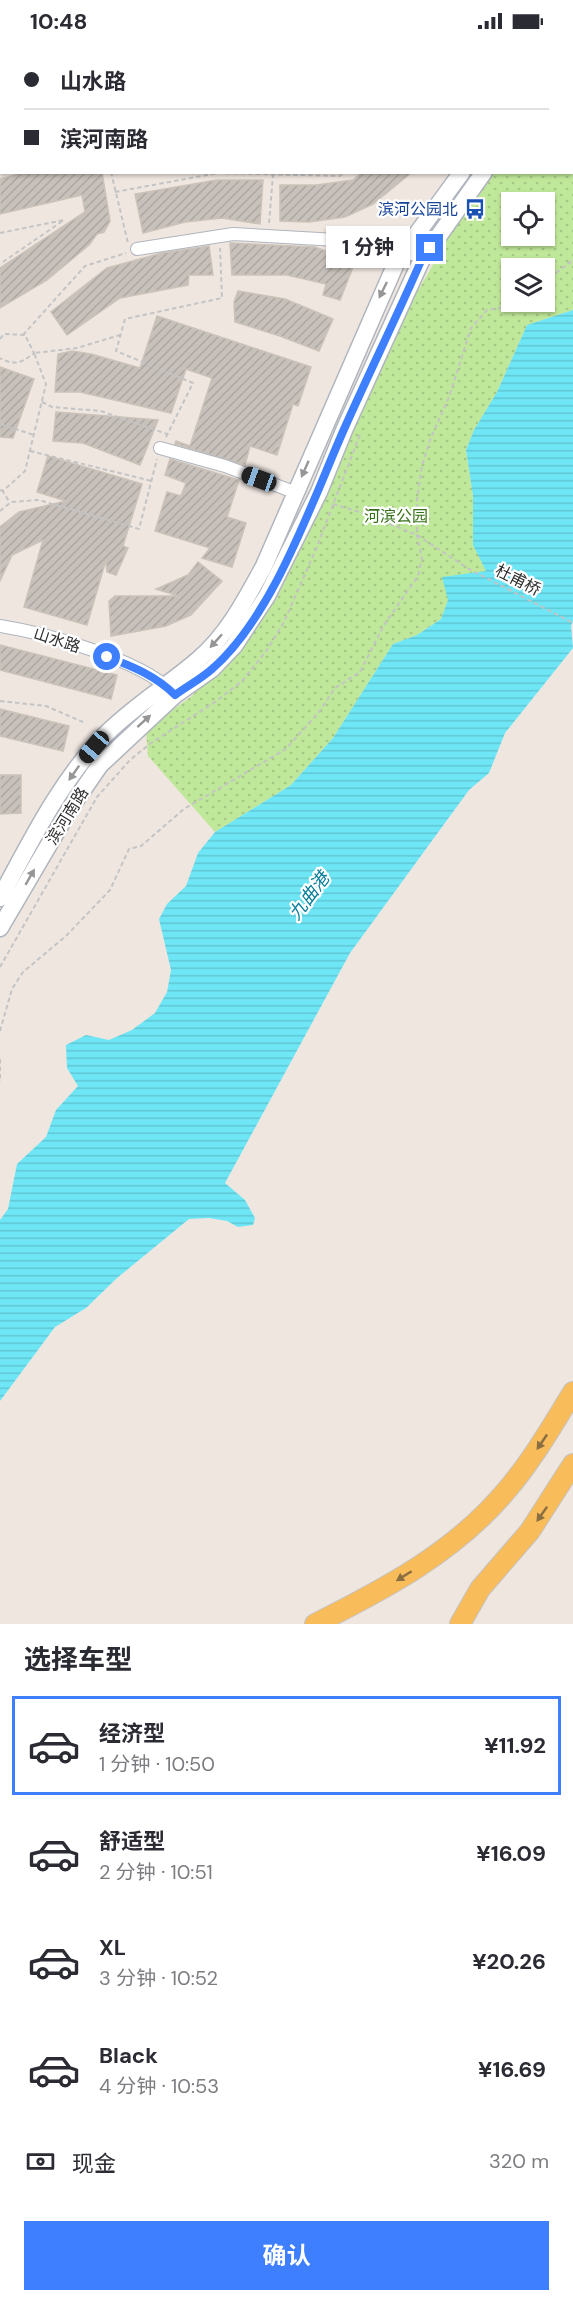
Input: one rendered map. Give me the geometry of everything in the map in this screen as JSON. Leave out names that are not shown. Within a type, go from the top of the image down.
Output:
[{"type":"main road","points":[[315,1624],[375,1594],[440,1554],[490,1509],[520,1474],[573,1392]]},
{"type":"main road","points":[[460,1624],[480,1589],[530,1532],[573,1464]]},
{"type":"street","points":[[0,898],[77,768],[111,729],[170,690],[221,636],[240,608],[264,566],[294,492],[403,250],[460,174]]},
{"type":"street","name":"滨河南路","points":[[0,928],[70,807],[100,765],[170,690],[212,669],[234,646],[277,578],[319,492],[345,428],[421,261],[483,174]]},
{"type":"street","points":[[137,249],[233,234],[390,243],[421,261]]},
{"type":"street","points":[[160,448],[225,466],[294,492]]},
{"type":"street","name":"山水路","points":[[0,626],[34,631],[126,663],[170,690]]},
{"type":"path","points":[[23,335],[85,266],[130,252],[112,174]]},
{"type":"path","points":[[116,192],[198,174]]},
{"type":"path","points":[[246,174],[340,176],[342,174]]},
{"type":"path","points":[[268,236],[273,175]]},
{"type":"path","points":[[0,233],[64,220],[0,264]]},
{"type":"path","points":[[0,511],[10,503],[39,500],[139,529],[160,448],[193,382],[116,351],[120,335],[125,319],[222,298],[220,236]]},
{"type":"path","points":[[555,274],[573,261]]},
{"type":"path","points":[[0,1030],[12,989],[23,972],[66,936],[110,890],[129,849],[141,846],[184,809],[286,748],[318,712],[335,688],[360,672],[384,625],[418,576],[422,559],[417,535],[417,500],[422,466],[430,440],[449,397],[471,328],[487,310],[501,308]]},
{"type":"path","points":[[0,339],[4,334],[23,335]]},
{"type":"path","points":[[10,503],[1,490],[25,471],[46,384],[34,353],[23,335]]},
{"type":"path","points":[[0,358],[10,363],[24,362],[34,353],[77,348],[120,335]]},
{"type":"path","points":[[42,402],[52,407],[101,411],[167,434]]},
{"type":"path","points":[[0,424],[34,435]]},
{"type":"path","points":[[30,451],[152,481]]},
{"type":"path","name":"杜甫桥","points":[[319,492],[334,505],[363,513],[417,535],[469,569],[573,623]]},
{"type":"path","points":[[0,701],[46,706],[83,722]]},
{"type":"path","points":[[0,1059],[0,1083]]},
{"type":"green space","name":"河滨公园","points":[[493,174],[573,174],[573,310],[527,325],[497,392],[474,430],[466,450],[473,496],[473,545],[487,571],[448,601],[441,619],[417,635],[393,644],[333,738],[291,785],[215,832],[148,756],[146,729],[192,696],[277,598],[384,350],[463,212]]},
{"type":"water","name":"九曲港","points":[[573,310],[573,621],[571,626],[573,648],[505,733],[489,773],[469,790],[350,953],[225,1183],[245,1200],[255,1218],[253,1225],[238,1227],[227,1221],[209,1218],[189,1219],[117,1278],[86,1308],[55,1327],[0,1401],[0,1220],[8,1209],[17,1164],[46,1137],[56,1110],[78,1086],[67,1068],[66,1045],[86,1035],[109,1040],[132,1030],[155,1013],[167,992],[171,970],[159,919],[167,904],[186,886],[198,853],[215,832],[291,785],[333,738],[393,644],[417,635],[441,619],[448,600],[442,577],[486,571],[473,545],[473,496],[466,450],[474,430],[497,392],[527,325]]},
{"type":"building","points":[[19,174],[102,174],[110,221],[104,232],[97,234],[89,245],[47,280],[0,308],[0,268],[85,212],[82,195],[0,214],[0,179]]},
{"type":"building","points":[[360,174],[410,174],[373,204],[345,217],[309,222],[280,221],[280,185],[317,185],[353,180]]},
{"type":"building","points":[[217,180],[263,180],[260,224],[222,218],[185,222],[143,233],[135,194]]},
{"type":"building","points":[[230,243],[315,247],[355,262],[340,300],[323,295],[326,284],[287,275],[232,275]]},
{"type":"building","points":[[209,246],[213,275],[189,275],[188,285],[120,298],[67,335],[51,312],[107,268],[162,253]]},
{"type":"building","points":[[238,291],[285,299],[333,319],[319,351],[235,322],[234,302]]},
{"type":"building","points":[[157,316],[311,367],[298,406],[293,404],[277,455],[250,446],[245,465],[175,444],[176,441],[190,446],[212,378],[186,369],[171,413],[80,392],[55,392],[58,354],[72,351],[91,354],[140,368]]},
{"type":"building","points":[[0,367],[34,379],[13,438],[0,437]]},
{"type":"building","points":[[56,412],[158,420],[140,465],[83,443],[53,441]]},
{"type":"building","points":[[48,456],[142,484],[123,546],[128,548],[116,575],[107,572],[106,560],[87,625],[24,607],[43,540],[12,555],[0,581],[0,527],[19,512],[66,501],[37,492]]},
{"type":"building","points":[[170,459],[239,480],[227,517],[246,523],[232,567],[202,558],[210,548],[155,531],[167,492],[181,496],[186,483],[165,475]]},
{"type":"building","points":[[198,562],[222,581],[191,615],[166,626],[111,636],[109,601],[115,596],[179,596],[156,589],[188,575]]},
{"type":"building","points":[[0,645],[117,675],[111,699],[0,670]]},
{"type":"building","points":[[0,709],[69,726],[63,751],[0,736]]},
{"type":"building","points":[[0,775],[21,775],[21,813],[0,814]]},
{"type":"place","name":"滨河公园北","points":[[475,209]]},
{"type":"route","points":[[107,657],[138,669],[165,685],[175,695],[212,669],[234,646],[282,569],[319,492],[345,428],[421,261],[430,248]]}]
